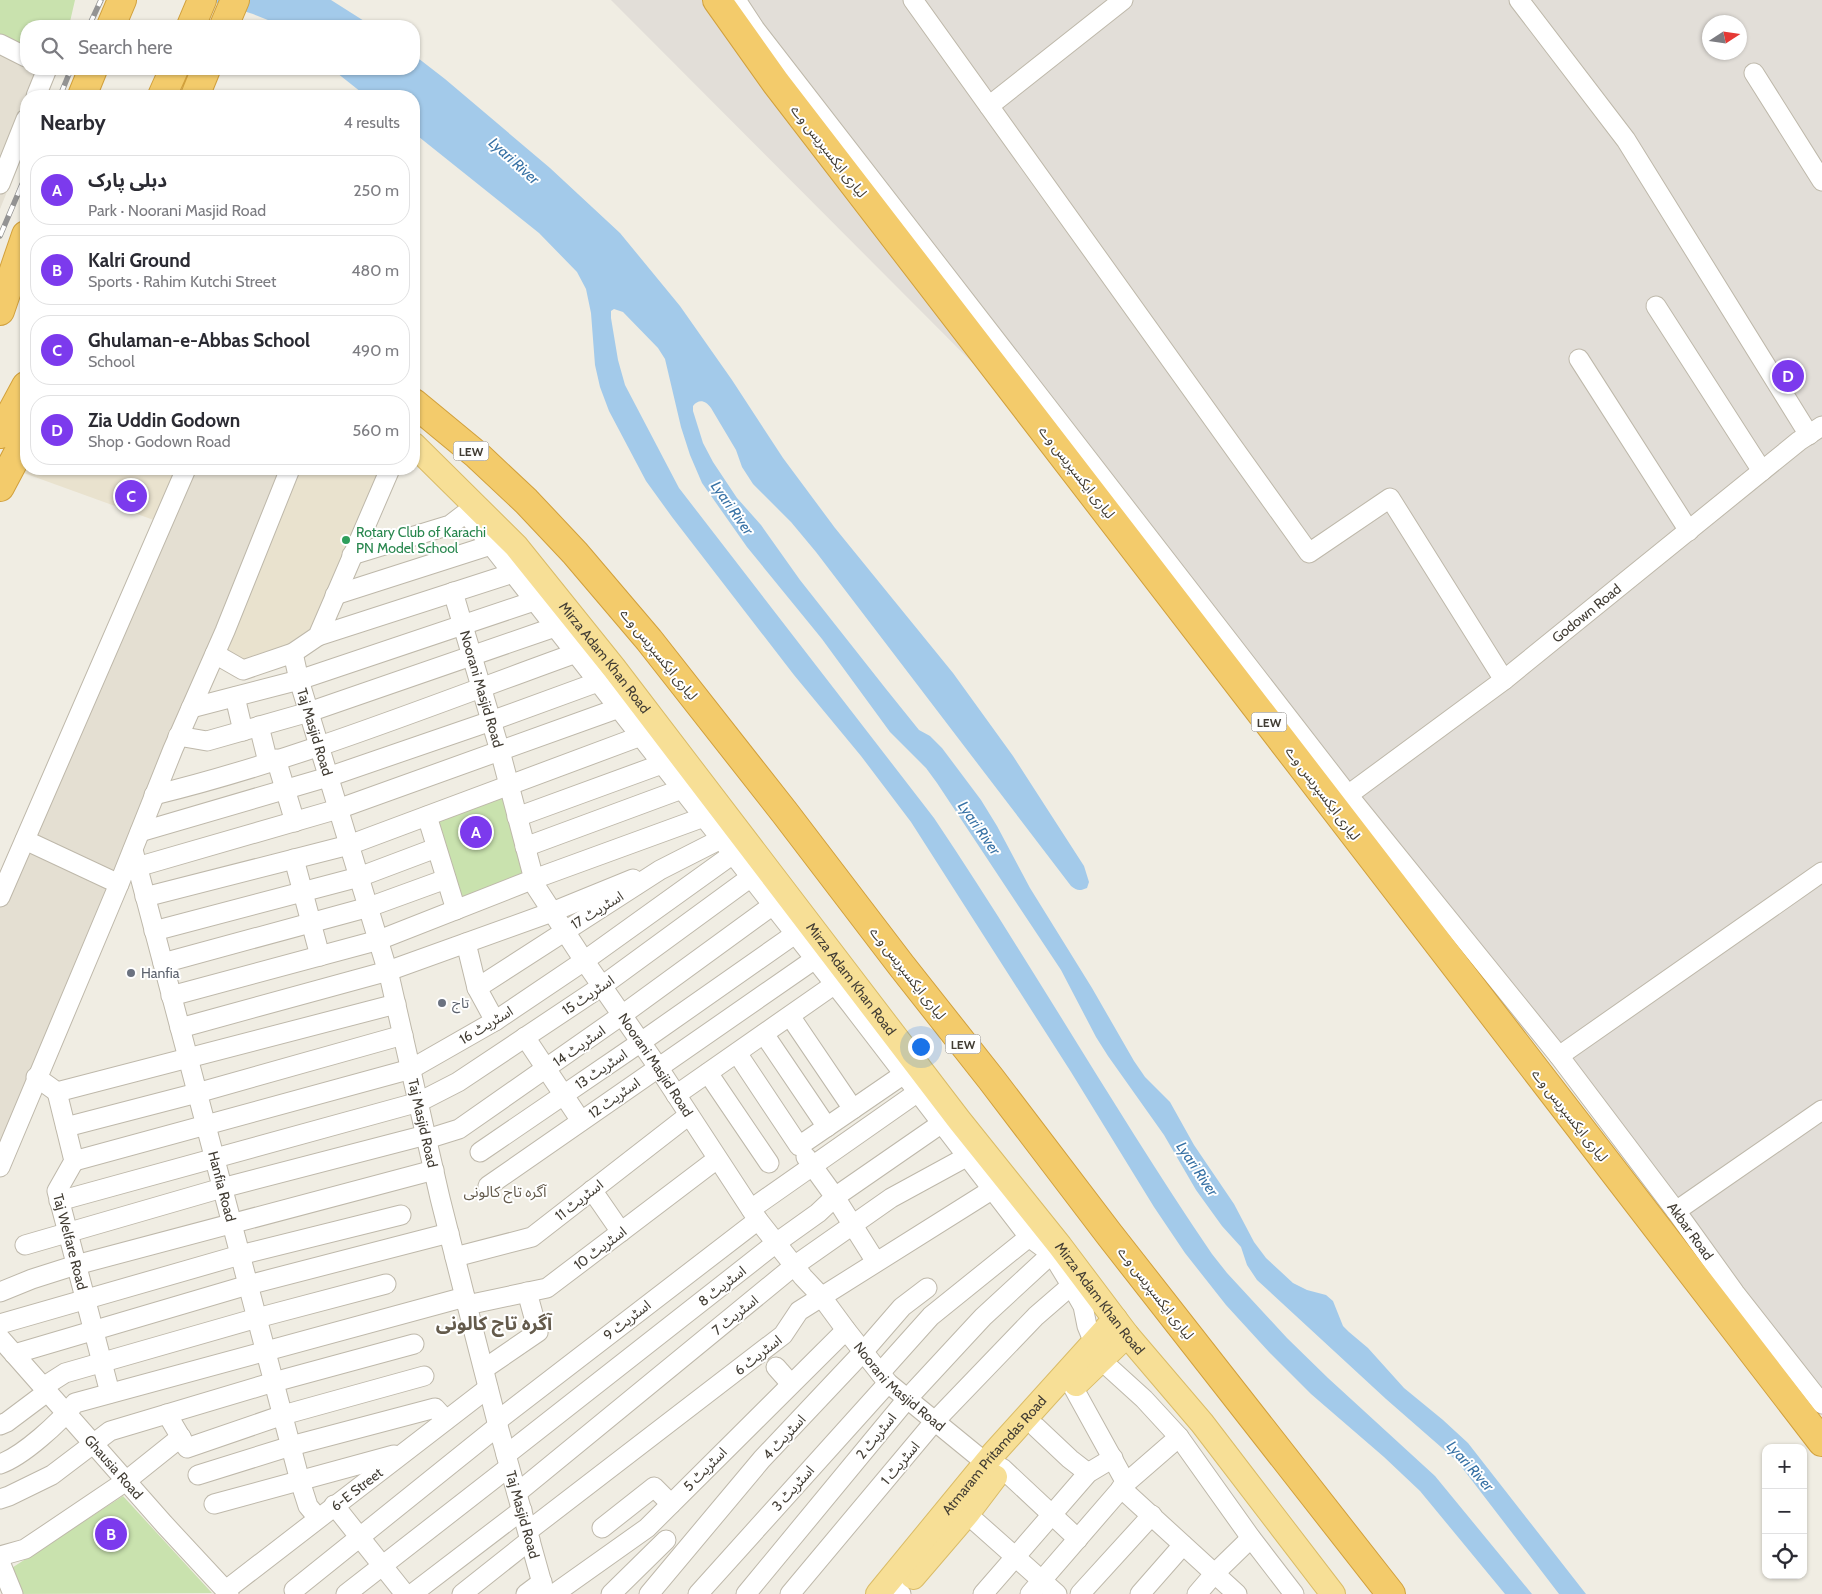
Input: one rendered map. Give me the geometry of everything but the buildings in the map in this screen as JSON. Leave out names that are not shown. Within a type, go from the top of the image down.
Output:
[{"type":"highway","points":[[114,20],[122,0]]},
{"type":"highway","points":[[194,20],[202,0]]},
{"type":"highway","points":[[227,20],[235,0]]},
{"type":"highway","name":"لیاری ایکسپریس وے","points":[[717,0],[782,90],[1822,1442]]},
{"type":"highway","points":[[84,90],[91,75]]},
{"type":"highway","points":[[165,90],[171,75]]},
{"type":"highway","points":[[197,90],[204,75]]},
{"type":"highway","points":[[0,311],[20,253]]},
{"type":"highway","points":[[0,434],[20,397]]},
{"type":"highway","name":"لیاری ایکسپریس وے","points":[[420,407],[477,455],[526,501],[575,553],[650,640],[791,820],[901,966],[991,1079],[1115,1242],[1392,1594]]},
{"type":"highway","points":[[0,487],[20,449]]},
{"type":"main road","name":"Mirza Adam Khan Road","points":[[420,452],[471,509],[516,546],[614,668],[959,1120],[1077,1280],[1121,1327],[1202,1423],[1333,1594]]},
{"type":"main road","name":"Atmaram Pritamdas Road","points":[[893,1592],[994,1465],[1121,1327]]},
{"type":"main road","name":"Atmaram Pritamdas Road","points":[[994,1465],[1036,1427],[1073,1387],[1097,1351]]},
{"type":"street","name":"Akbar Road","points":[[736,0],[755,29],[1348,794],[1559,1056],[1735,1293],[1822,1404]]},
{"type":"street","points":[[913,0],[1309,553],[1390,498],[1504,680]]},
{"type":"street","points":[[989,106],[1123,0]]},
{"type":"street","points":[[1519,0],[1626,140],[1815,431]]},
{"type":"street","points":[[0,44],[20,53]]},
{"type":"street","points":[[1754,73],[1822,181]]},
{"type":"street","points":[[38,90],[45,75]]},
{"type":"street","points":[[0,184],[7,148],[20,128]]},
{"type":"street","points":[[1656,306],[1762,471]]},
{"type":"street","points":[[1579,358],[1689,531]]},
{"type":"street","name":"Godown Road","points":[[1348,794],[1504,680],[1762,471],[1815,431]]},
{"type":"street","points":[[0,897],[183,475]]},
{"type":"street","points":[[0,1167],[119,884],[135,859],[140,832],[154,795],[215,654],[288,475]]},
{"type":"street","points":[[318,636],[387,475]]},
{"type":"street","points":[[352,554],[450,525],[471,509],[490,545],[816,959],[1029,1237],[1056,1250]]},
{"type":"street","points":[[335,595],[490,545]]},
{"type":"street","points":[[215,654],[243,670],[293,653],[318,636],[513,573]]},
{"type":"street","name":"Noorani Masjid Road","points":[[453,592],[500,751],[536,887],[564,931],[658,1067],[754,1214],[794,1266],[821,1296],[884,1378],[934,1422],[994,1465],[1078,1539]]},
{"type":"street","points":[[191,708],[299,680],[534,601]]},
{"type":"street","points":[[178,736],[207,741],[251,729],[309,712],[556,628]]},
{"type":"street","name":"Taj Masjid Road","points":[[293,653],[299,680],[388,971],[434,1170],[497,1424],[529,1536],[547,1590]]},
{"type":"street","points":[[154,795],[200,784],[319,746],[576,653]]},
{"type":"street","points":[[140,832],[328,777],[598,682]]},
{"type":"street","points":[[234,697],[251,729],[272,761],[285,789],[295,822]]},
{"type":"street","points":[[135,859],[295,822],[338,809],[619,708]]},
{"type":"street","points":[[145,898],[349,845],[641,736]]},
{"type":"street","points":[[517,817],[662,764]]},
{"type":"street","points":[[525,847],[682,789]]},
{"type":"street","points":[[426,816],[456,910]]},
{"type":"street","points":[[171,996],[379,940],[534,879],[704,817]]},
{"type":"street","points":[[25,840],[119,884]]},
{"type":"street","name":"اسٹریٹ 17","points":[[477,988],[660,870],[727,846]]},
{"type":"street","name":"اسٹریٹ 16","points":[[74,1161],[411,1069],[495,1021],[584,961],[727,846]]},
{"type":"street","points":[[154,931],[359,877],[436,848]]},
{"type":"street","name":"Hanfia Road","points":[[135,859],[300,1481],[308,1506],[318,1518]]},
{"type":"street","points":[[294,859],[320,956]]},
{"type":"street","points":[[1559,1056],[1822,872]]},
{"type":"street","name":"اسٹریٹ 15","points":[[60,1201],[419,1102],[458,1082],[602,986],[751,877]]},
{"type":"street","points":[[163,964],[369,907],[446,879]]},
{"type":"street","points":[[180,1028],[388,971],[552,912],[633,879],[636,885]]},
{"type":"street","name":"اسٹریٹ 14","points":[[25,1246],[222,1188],[459,1129],[622,1015],[773,905]]},
{"type":"street","name":"اسٹریٹ 13","points":[[480,1152],[795,934]]},
{"type":"street","points":[[466,943],[477,988],[495,1021]]},
{"type":"street","name":"اسٹریٹ 12","points":[[488,1186],[816,959]]},
{"type":"street","points":[[676,1095],[835,984]]},
{"type":"street","points":[[57,1092],[396,1004]]},
{"type":"street","points":[[790,1016],[854,1109]]},
{"type":"street","points":[[764,1034],[827,1127]]},
{"type":"street","points":[[66,1126],[197,1093],[403,1035]]},
{"type":"street","points":[[525,1037],[581,1121]]},
{"type":"street","points":[[737,1053],[835,1197],[876,1262]]},
{"type":"street","points":[[708,1073],[769,1163]]},
{"type":"street","points":[[799,1146],[904,1074]]},
{"type":"street","points":[[36,1078],[57,1092],[74,1161]]},
{"type":"street","name":"اسٹریٹ 9","points":[[294,1590],[813,1166],[918,1092]]},
{"type":"street","points":[[1676,1212],[1822,1110]]},
{"type":"street","name":"اسٹریٹ 11","points":[[455,1257],[532,1237],[689,1115]]},
{"type":"street","name":"اسٹریٹ 8","points":[[346,1594],[776,1243],[818,1213],[835,1197],[942,1123]]},
{"type":"street","name":"اسٹریٹ 7","points":[[412,1594],[794,1266],[891,1198],[968,1156]]},
{"type":"street","name":"اسٹریٹ 10","points":[[0,1464],[30,1445],[67,1414],[76,1403],[266,1350],[466,1301],[547,1288],[718,1159]]},
{"type":"street","name":"Taj Welfare Road","points":[[74,1161],[57,1191],[110,1393]]},
{"type":"street","points":[[0,1292],[32,1279],[76,1265],[434,1170]]},
{"type":"street","points":[[592,1190],[621,1232]]},
{"type":"street","name":"اسٹریٹ 6","points":[[462,1594],[529,1536],[784,1335],[799,1311],[993,1190]]},
{"type":"street","points":[[0,1324],[240,1255],[401,1215]]},
{"type":"street","points":[[14,1354],[248,1285],[450,1234]]},
{"type":"street","name":"اسٹریٹ 3","points":[[698,1594],[884,1378],[932,1316],[1029,1237]]},
{"type":"street","name":"اسٹریٹ 2","points":[[746,1594],[907,1398],[983,1317],[1056,1250]]},
{"type":"street","points":[[1077,1280],[1087,1326],[1097,1351],[1178,1437],[1294,1594]]},
{"type":"street","name":"اسٹریٹ 1","points":[[790,1594],[934,1422],[1036,1316],[1077,1280]]},
{"type":"street","points":[[0,1425],[7,1422],[65,1373],[257,1318],[386,1284]]},
{"type":"street","name":"اسٹریٹ 4","points":[[649,1594],[762,1460],[863,1352],[902,1307],[927,1288]]},
{"type":"street","points":[[484,1369],[538,1332],[527,1292]]},
{"type":"street","name":"اسٹریٹ 5","points":[[526,1594],[547,1590],[647,1528],[846,1330]]},
{"type":"street","name":"Ghausia Road","points":[[0,1338],[222,1591]]},
{"type":"street","points":[[0,1499],[52,1475],[110,1431],[274,1382],[414,1344]]},
{"type":"street","points":[[776,1367],[791,1384]]},
{"type":"street","points":[[167,1414],[187,1448],[283,1415],[424,1376]]},
{"type":"street","points":[[1073,1387],[1112,1458],[1124,1486],[1152,1515],[1237,1594]]},
{"type":"street","name":"6-E Street","points":[[222,1591],[488,1388]]},
{"type":"street","points":[[198,1475],[291,1446],[435,1408],[446,1420]]},
{"type":"street","points":[[1036,1427],[1088,1473]]},
{"type":"street","points":[[0,1556],[24,1548],[126,1481],[180,1437]]},
{"type":"street","points":[[1036,1587],[1124,1486],[1178,1437]]},
{"type":"street","points":[[214,1504],[404,1453]]},
{"type":"street","points":[[983,1594],[1088,1473],[1112,1458]]},
{"type":"street","points":[[602,1528],[654,1486],[671,1504]]},
{"type":"street","points":[[334,1506],[405,1594]]},
{"type":"street","points":[[960,1508],[1017,1556],[1036,1587],[1057,1594]]},
{"type":"street","points":[[1080,1594],[1152,1515]]},
{"type":"street","points":[[1197,1594],[1251,1538]]},
{"type":"street","points":[[611,1594],[666,1540]]},
{"type":"street","points":[[1140,1594],[1183,1544]]},
{"type":"street","points":[[0,1562],[8,1591]]},
{"type":"shaded area","points":[[611,0],[1822,0],[1822,1390],[1595,1091],[1188,579]]},
{"type":"shaded area","points":[[0,35],[20,45],[20,75],[56,75],[49,90],[20,90],[20,160],[0,209]]},
{"type":"shaded area","points":[[20,449],[20,472],[10,468]]},
{"type":"shaded area","points":[[29,475],[183,475],[162,523]]},
{"type":"shaded area","points":[[183,475],[288,475],[0,1170],[0,898]]},
{"type":"shaded area","name":"Rotary Club of Karachi PN Model School","points":[[288,475],[387,475],[318,636],[243,670],[215,654]]},
{"type":"green space","points":[[0,0],[75,0],[70,20],[20,20],[20,45],[0,35]]},
{"type":"green space","points":[[508,786],[534,879],[455,909],[427,816]]},
{"type":"green space","points":[[123,1496],[212,1593],[13,1594],[4,1573]]},
{"type":"water","points":[[208,0],[331,0],[363,20],[268,20]]},
{"type":"water","name":"Lyari River","points":[[420,60],[550,168],[620,233],[680,306],[732,380],[783,458],[835,528],[953,673],[1013,756],[1084,866],[1089,882],[1087,888],[1079,890],[1071,886],[816,552],[791,522],[753,484],[742,467],[736,450],[711,408],[705,402],[700,401],[693,406],[693,411],[703,443],[713,462],[737,498],[761,525],[800,580],[886,689],[919,730],[930,736],[942,748],[981,800],[1030,888],[1092,988],[1134,1061],[1145,1077],[1170,1102],[1194,1145],[1234,1204],[1254,1242],[1266,1258],[1293,1283],[1307,1290],[1326,1295],[1333,1301],[1343,1326],[1368,1348],[1404,1388],[1468,1443],[1586,1594],[1559,1594],[1457,1461],[1386,1399],[1257,1280],[1247,1265],[1241,1247],[1222,1226],[1196,1190],[1164,1135],[1108,1056],[1061,970],[937,783],[926,768],[890,732],[822,639],[747,547],[702,483],[681,427],[665,359],[658,348],[623,312],[614,309],[611,311],[611,318],[618,360],[625,385],[679,488],[934,818],[970,872],[1141,1146],[1212,1254],[1287,1338],[1435,1476],[1532,1594],[1505,1594],[1420,1491],[1311,1394],[1226,1305],[1185,1253],[1154,1207],[1071,1072],[911,822],[861,756],[794,675],[646,481],[609,411],[600,387],[595,365],[591,313],[586,289],[577,272],[539,233],[420,138],[420,90],[358,90],[340,75],[420,75]]},
{"type":"railway","points":[[92,20],[101,0]]},
{"type":"railway","points":[[62,90],[69,75]]},
{"type":"railway","points":[[0,236],[20,189]]},
{"type":"place","name":"Zia Uddin Godown","points":[[1788,376]]},
{"type":"place","name":"Ghulaman-e-Abbas School","points":[[131,496]]},
{"type":"place","name":"Rotary Club of Karachi PN Model School","points":[[346,540]]},
{"type":"place","name":"دہلی پارک","points":[[476,832]]},
{"type":"place","name":"Hanfia","points":[[131,973]]},
{"type":"place","name":"تاج","points":[[442,1003]]},
{"type":"place","name":"Kalri Ground","points":[[111,1534]]},
{"type":"district","name":"آگرہ تاج کالونی","points":[[505,1192]]},
{"type":"district","name":"آگرہ تاج کالونی","points":[[494,1323]]}]
